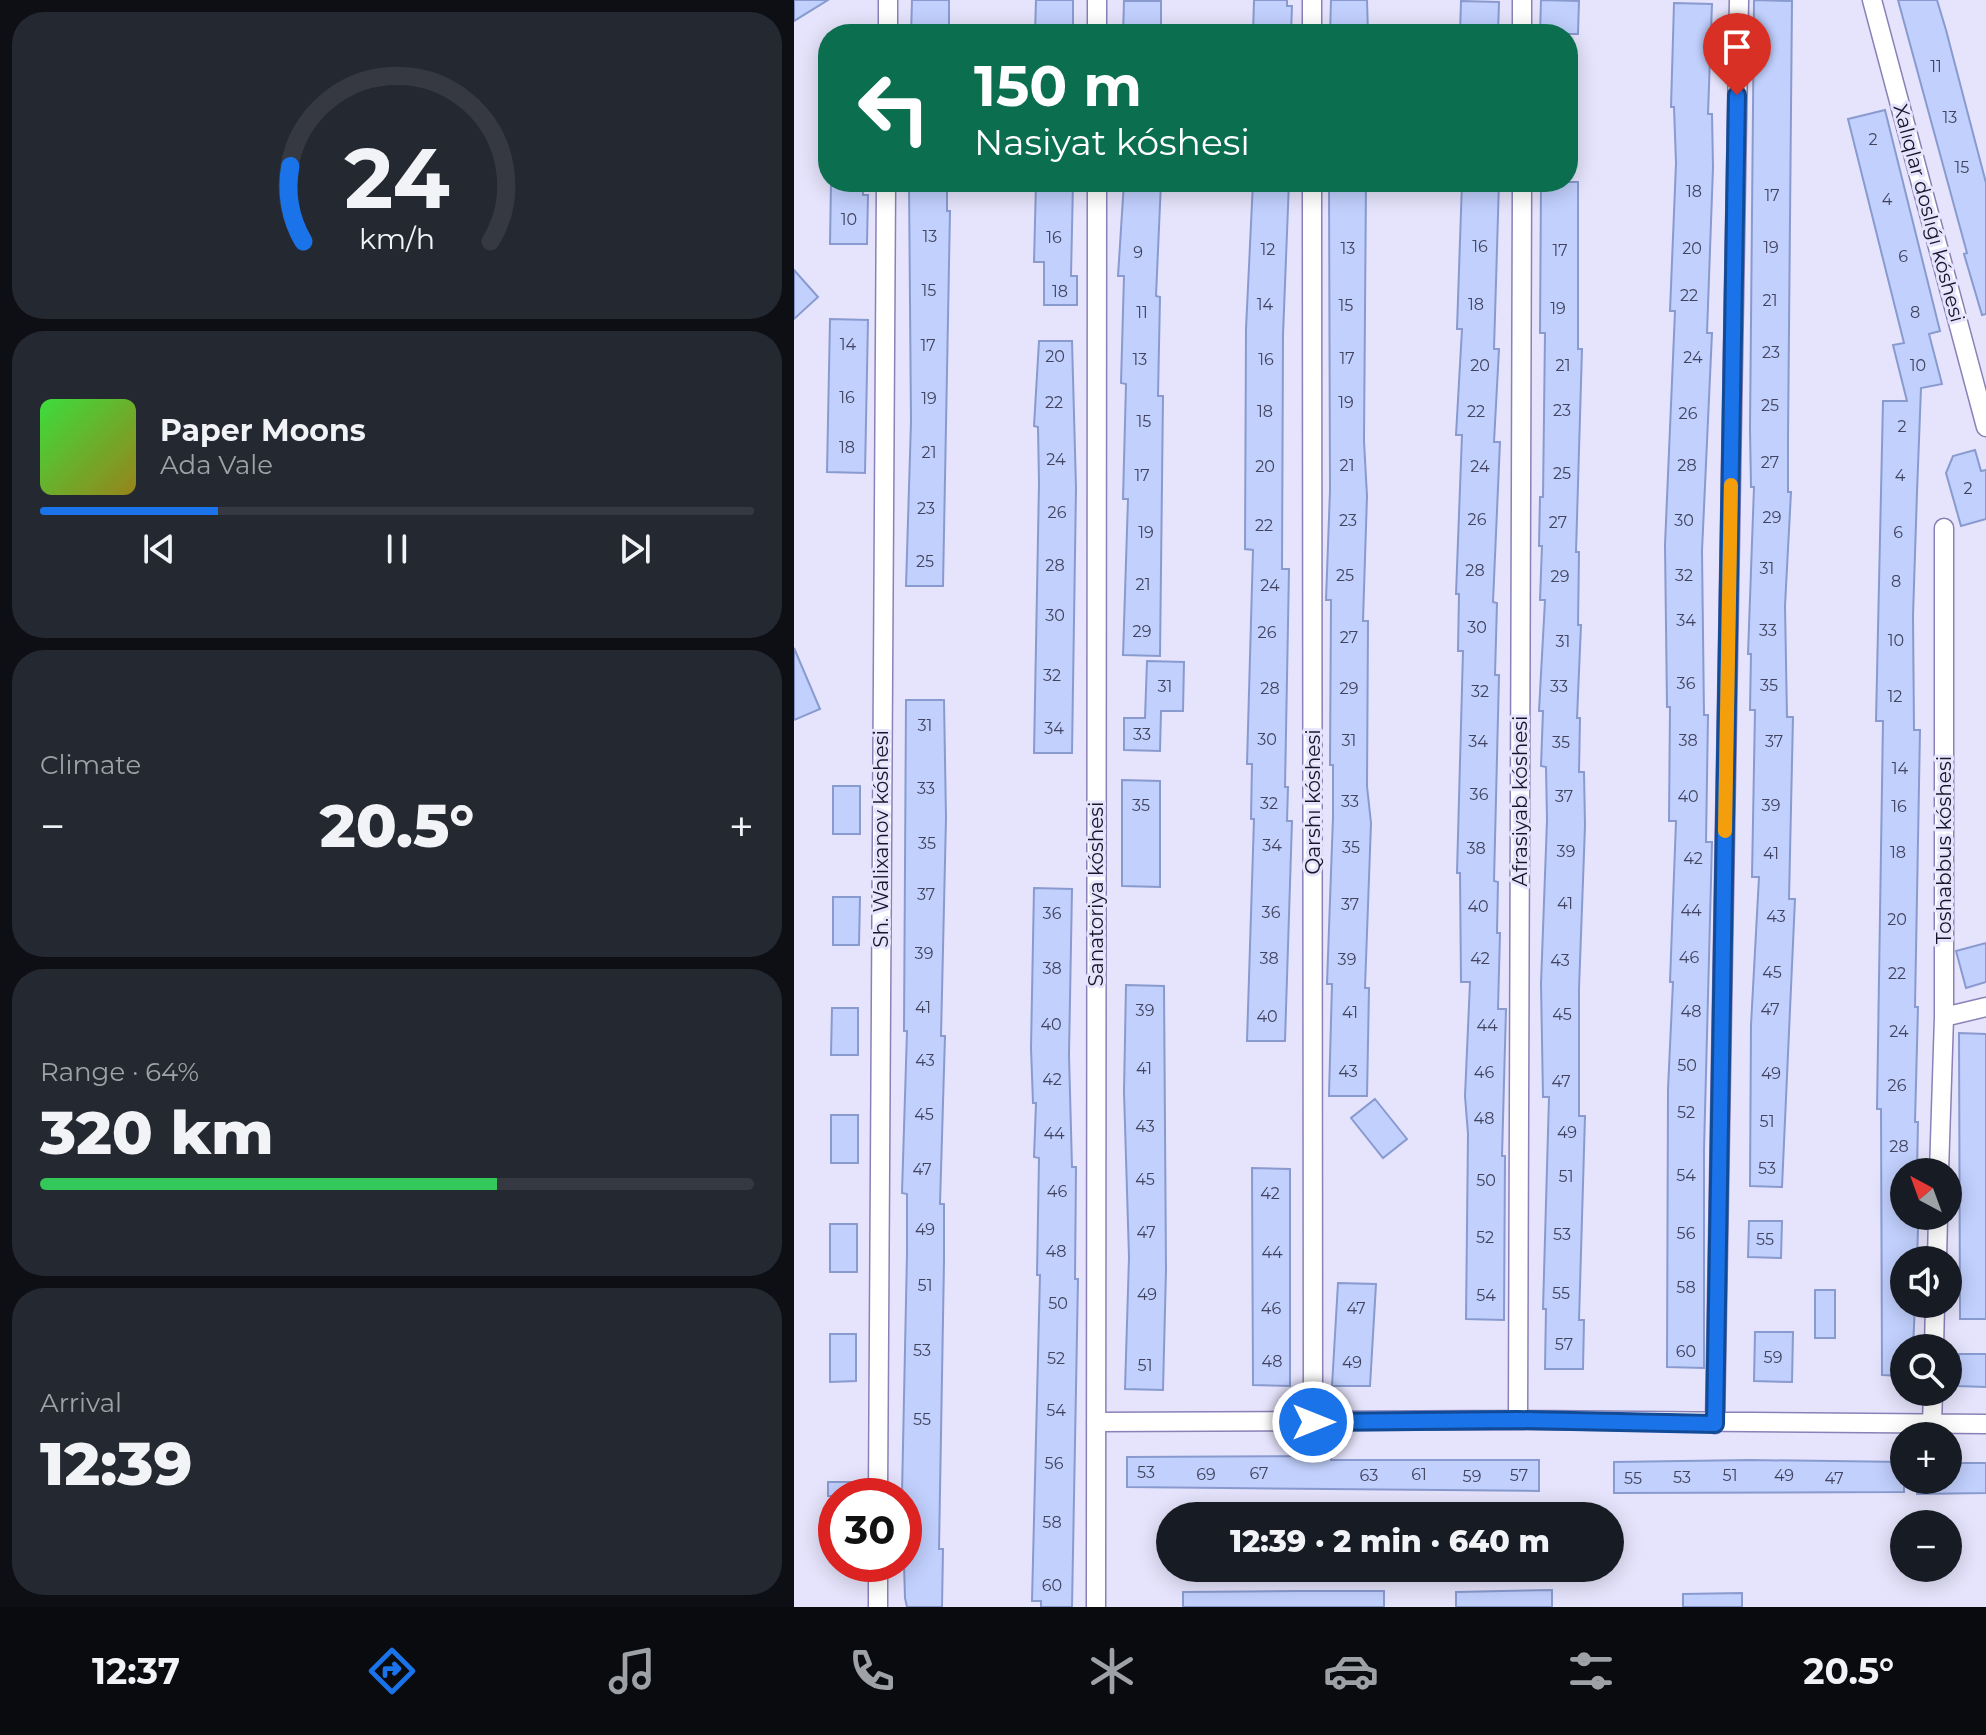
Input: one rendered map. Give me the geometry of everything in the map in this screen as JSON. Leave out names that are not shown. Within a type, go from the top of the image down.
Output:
[{"type":"street","points":[[888,0],[888,24]]},
{"type":"street","points":[[1097,0],[1097,24]]},
{"type":"street","points":[[1312,0],[1312,24]]},
{"type":"street","points":[[1522,0],[1522,24]]},
{"type":"street","points":[[1715,1424],[1739,0]]},
{"type":"street","name":"Xalıqlar doslıǵı kóshesi","points":[[1872,0],[1986,427]]},
{"type":"street","name":"Sh. Walixanov kóshesi","points":[[878,1478],[886,192]]},
{"type":"street","name":"Sanatoriya kóshesi","points":[[1096,1607],[1097,192]]},
{"type":"street","name":"Qarshı kóshesi","points":[[1312,192],[1313,1422]]},
{"type":"street","name":"Afrasiyab kóshesi","points":[[1518,1420],[1522,192]]},
{"type":"street","name":"Toshabbus kóshesi","points":[[1939,1158],[1944,1017],[1944,528]]},
{"type":"street","points":[[1944,1017],[1986,1007]]},
{"type":"street","points":[[1096,1422],[1518,1420],[1890,1424]]},
{"type":"street","points":[[1962,1424],[1986,1424]]},
{"type":"street","points":[[878,1582],[878,1607]]},
{"type":"building","points":[[794,0],[828,0],[794,21]]},
{"type":"building","points":[[912,0],[949,0],[949,24],[911,24]]},
{"type":"building","points":[[1036,0],[1073,0],[1073,24],[1035,24]]},
{"type":"building","points":[[1254,0],[1287,0],[1287,6],[1292,6],[1291,24],[1253,24]]},
{"type":"building","points":[[1331,0],[1367,0],[1368,24],[1330,24]]},
{"type":"building","points":[[1541,0],[1579,1],[1578,34],[1578,24],[1540,24]]},
{"type":"building","points":[[1754,0],[1792,1],[1788,438],[1788,492],[1791,492],[1785,606],[1787,717],[1793,717],[1789,899],[1795,899],[1782,1187],[1750,1186],[1751,1025],[1759,877],[1752,877],[1755,710],[1750,710],[1751,654],[1748,654],[1754,487],[1751,487],[1750,429]]},
{"type":"building","points":[[1898,0],[1937,0],[1946,30],[1986,183],[1986,314],[1982,315],[1964,254],[1967,253]]},
{"type":"building","points":[[1124,1],[1161,1],[1161,24],[1123,24]]},
{"type":"building","points":[[1461,1],[1499,2],[1498,24],[1460,24]]},
{"type":"building","points":[[1674,3],[1712,4],[1708,114],[1712,114],[1713,167],[1707,333],[1712,333],[1702,551],[1704,715],[1708,715],[1706,842],[1712,842],[1704,1151],[1704,1368],[1667,1367],[1668,1089],[1676,821],[1669,821],[1670,707],[1667,707],[1665,545],[1675,311],[1670,311],[1676,163],[1674,107],[1671,107]]},
{"type":"building","points":[[1885,110],[1940,331],[1929,334],[1942,384],[1921,388],[1913,616],[1914,730],[1920,730],[1915,1007],[1918,1007],[1915,1122],[1918,1122],[1917,1158],[1890,1158],[1890,1230],[1918,1230],[1917,1246],[1890,1246],[1890,1318],[1914,1318],[1914,1334],[1890,1334],[1890,1375],[1882,1375],[1881,1109],[1877,1109],[1883,721],[1876,721],[1883,401],[1907,401],[1893,345],[1904,343],[1848,119]]},
{"type":"building","points":[[831,192],[863,192],[863,195],[868,195],[867,244],[830,244]]},
{"type":"building","points":[[909,192],[947,192],[947,211],[950,211],[943,586],[906,586],[911,422]]},
{"type":"building","points":[[1036,192],[1073,192],[1071,276],[1077,276],[1077,305],[1044,305],[1044,262],[1034,262]]},
{"type":"building","points":[[1123,192],[1161,192],[1156,296],[1160,297],[1158,396],[1163,396],[1160,656],[1123,655],[1128,499],[1123,499],[1126,384],[1121,383],[1124,276],[1118,276]]},
{"type":"building","points":[[1253,192],[1289,192],[1283,335],[1282,569],[1289,569],[1285,787],[1288,787],[1287,821],[1292,821],[1285,1041],[1247,1041],[1254,819],[1251,819],[1252,764],[1247,764],[1253,550],[1245,549],[1246,329]]},
{"type":"building","points":[[1329,192],[1366,192],[1364,441],[1367,496],[1363,621],[1368,621],[1367,786],[1371,823],[1365,988],[1369,988],[1367,1096],[1329,1096],[1332,984],[1327,984],[1333,765],[1330,765],[1331,600],[1326,600],[1330,490]]},
{"type":"building","points":[[1462,192],[1499,192],[1494,349],[1499,349],[1494,442],[1500,442],[1493,602],[1497,603],[1495,675],[1499,675],[1494,881],[1498,882],[1497,933],[1500,933],[1498,1009],[1506,1009],[1502,1156],[1505,1156],[1504,1320],[1466,1319],[1468,1134],[1465,1096],[1470,982],[1461,982],[1460,873],[1457,873],[1463,651],[1458,651],[1459,594],[1456,594],[1462,435],[1456,435],[1462,329],[1457,329]]},
{"type":"building","points":[[1541,192],[1578,192],[1578,349],[1582,349],[1576,552],[1579,552],[1578,625],[1581,625],[1577,718],[1580,718],[1579,772],[1584,772],[1585,826],[1579,989],[1579,1116],[1585,1116],[1579,1320],[1584,1320],[1583,1369],[1545,1369],[1546,1309],[1543,1309],[1549,1097],[1543,1097],[1541,984],[1547,820],[1546,767],[1541,766],[1543,711],[1539,711],[1545,600],[1540,600],[1542,546],[1539,546],[1540,497],[1543,497],[1545,333],[1540,333]]},
{"type":"building","points":[[794,270],[818,297],[794,319]]},
{"type":"building","points":[[830,319],[868,320],[865,473],[827,472]]},
{"type":"building","points":[[1039,341],[1072,341],[1076,488],[1072,753],[1034,753],[1039,483],[1038,427],[1034,426]]},
{"type":"building","points":[[1975,450],[1981,471],[1986,470],[1986,519],[1961,526],[1946,473],[1953,456]]},
{"type":"building","points":[[794,648],[820,709],[794,720]]},
{"type":"building","points":[[1147,661],[1184,662],[1183,711],[1161,711],[1160,751],[1124,750],[1124,718],[1145,718]]},
{"type":"building","points":[[906,700],[944,700],[946,818],[941,1036],[945,1036],[940,1204],[944,1204],[944,1261],[939,1549],[943,1549],[942,1607],[907,1607],[905,1598],[905,1582],[922,1582],[922,1478],[902,1478],[907,1253],[907,1194],[902,1193],[907,1031],[904,1031]]},
{"type":"building","points":[[1122,780],[1160,781],[1160,887],[1122,886]]},
{"type":"building","points":[[833,786],[860,786],[860,834],[833,834]]},
{"type":"building","points":[[1034,888],[1072,889],[1069,1055],[1072,1167],[1076,1167],[1075,1279],[1078,1279],[1072,1607],[1041,1607],[1041,1601],[1032,1601],[1040,1275],[1037,1275],[1039,1158],[1034,1157],[1036,1103],[1033,1103],[1031,1048]]},
{"type":"building","points":[[833,897],[860,897],[859,945],[833,945]]},
{"type":"building","points":[[1986,943],[1986,982],[1966,988],[1956,951]]},
{"type":"building","points":[[1126,985],[1164,986],[1166,1270],[1163,1390],[1125,1389],[1129,1257],[1124,1092]]},
{"type":"building","points":[[832,1008],[858,1008],[858,1055],[831,1055]]},
{"type":"building","points":[[1959,1033],[1986,1034],[1986,1319],[1960,1319],[1962,1158],[1959,1158]]},
{"type":"building","points":[[1375,1099],[1407,1139],[1383,1158],[1351,1118]]},
{"type":"building","points":[[831,1115],[858,1115],[858,1163],[831,1163]]},
{"type":"building","points":[[1252,1168],[1290,1169],[1290,1386],[1253,1385]]},
{"type":"building","points":[[1749,1221],[1782,1221],[1781,1258],[1748,1257]]},
{"type":"building","points":[[830,1224],[857,1224],[857,1272],[830,1272]]},
{"type":"building","points":[[1338,1283],[1376,1284],[1370,1386],[1332,1386]]},
{"type":"building","points":[[1815,1290],[1835,1290],[1835,1338],[1815,1338]]},
{"type":"building","points":[[1755,1332],[1793,1332],[1792,1382],[1754,1381]]},
{"type":"building","points":[[830,1334],[856,1334],[856,1381],[830,1382]]},
{"type":"building","points":[[1962,1354],[1986,1354],[1986,1387],[1962,1386]]},
{"type":"building","points":[[1331,1456],[1331,1460],[1539,1460],[1539,1491],[1127,1487],[1127,1457]]},
{"type":"building","points":[[1614,1462],[1890,1462],[1890,1492],[1614,1493]]},
{"type":"building","points":[[1962,1463],[1986,1463],[1986,1493],[1962,1493]]},
{"type":"building","points":[[1552,1590],[1552,1607],[1456,1607],[1456,1592]]},
{"type":"building","points":[[1384,1591],[1384,1607],[1183,1607],[1183,1592]]},
{"type":"building","points":[[1742,1593],[1742,1607],[1683,1607],[1683,1594]]},
{"type":"slow traffic","points":[[1725,831],[1731,485]]},
{"type":"route","points":[[1313,1422],[1518,1420],[1715,1424],[1737,95]]}]
